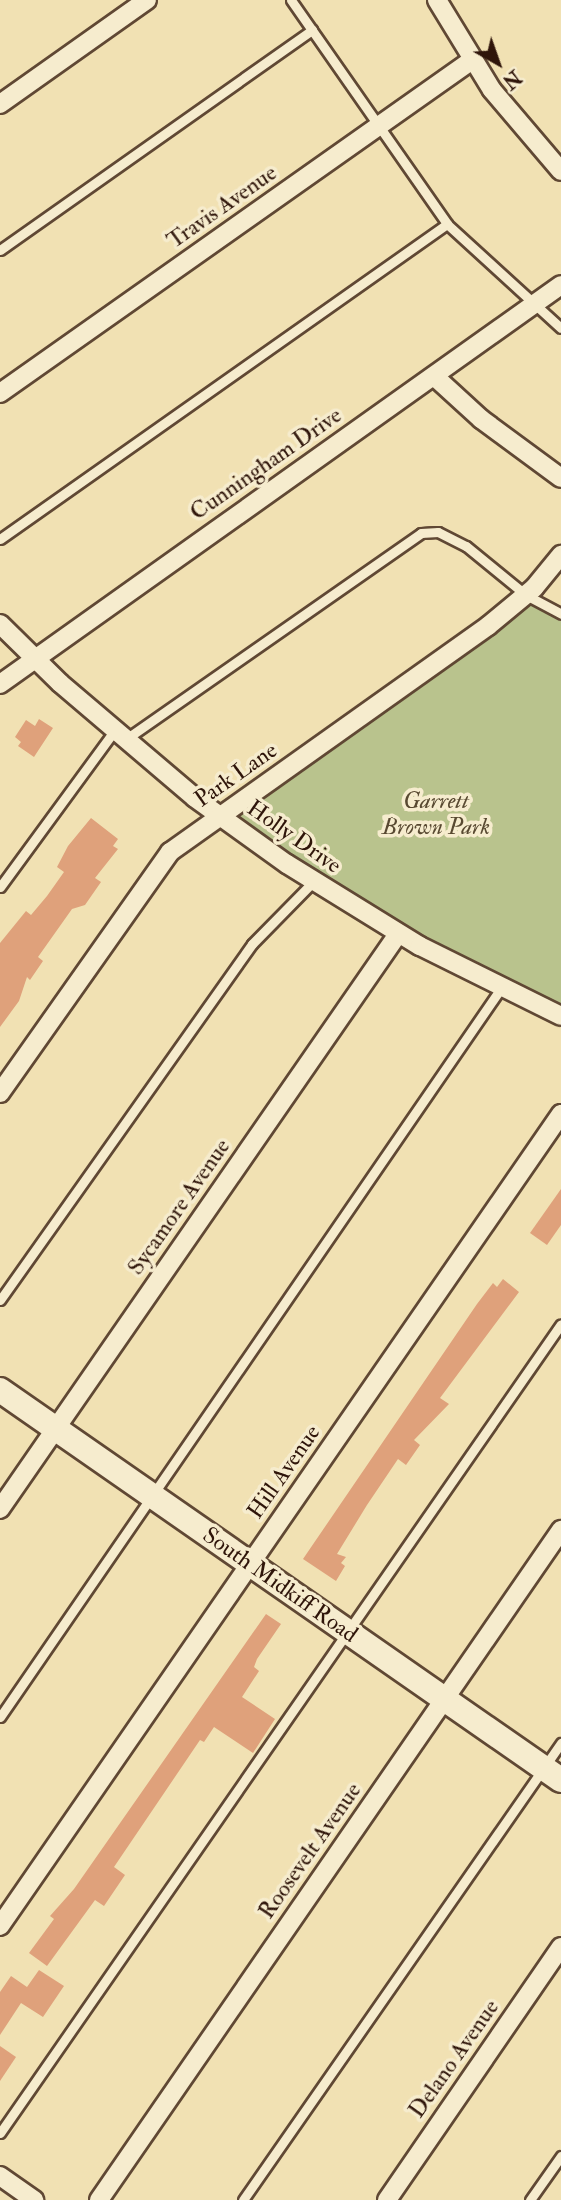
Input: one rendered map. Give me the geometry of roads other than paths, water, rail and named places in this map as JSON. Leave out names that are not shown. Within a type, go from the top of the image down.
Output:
[{"type":"main road","name":"South Midkiff Road","points":[[0,1390],[553,1774]]},
{"type":"street","points":[[0,104],[147,0]]},
{"type":"street","points":[[437,0],[472,60],[510,113],[561,171]]},
{"type":"street","name":"Travis Avenue","points":[[0,393],[472,60]]},
{"type":"street","name":"Cunningham Drive","points":[[0,684],[561,285]]},
{"type":"street","points":[[434,376],[481,419],[561,478]]},
{"type":"street","name":"Park Lane","points":[[0,1093],[161,863],[221,815],[488,626],[526,595],[561,555]]},
{"type":"street","name":"Holly Drive","points":[[0,625],[120,734],[221,815],[313,882],[398,934],[561,1016]]},
{"type":"street","name":"Sycamore Avenue","points":[[0,1509],[398,934]]},
{"type":"street","name":"Hill Avenue","points":[[0,1926],[561,1114]]},
{"type":"street","name":"Roosevelt Avenue","points":[[99,2200],[561,1530]]},
{"type":"street","name":"Delano Avenue","points":[[387,2200],[561,1947]]},
{"type":"street","points":[[0,2176],[34,2200]]},
{"type":"lane","points":[[291,0],[447,224],[561,328]]},
{"type":"lane","points":[[0,250],[312,30]]},
{"type":"lane","points":[[0,539],[447,224]]},
{"type":"lane","points":[[0,887],[120,734],[421,533],[438,532],[466,546],[526,595],[561,614]]},
{"type":"lane","points":[[0,1300],[252,944],[313,882]]},
{"type":"lane","points":[[0,1717],[501,988]]},
{"type":"lane","points":[[0,2133],[561,1324]]},
{"type":"lane","points":[[243,2200],[553,1774],[561,1743]]},
{"type":"lane","points":[[530,2200],[561,2156]]},
{"type":"park label","name":"Garrett Brown Park","points":[[436,814]]}]
